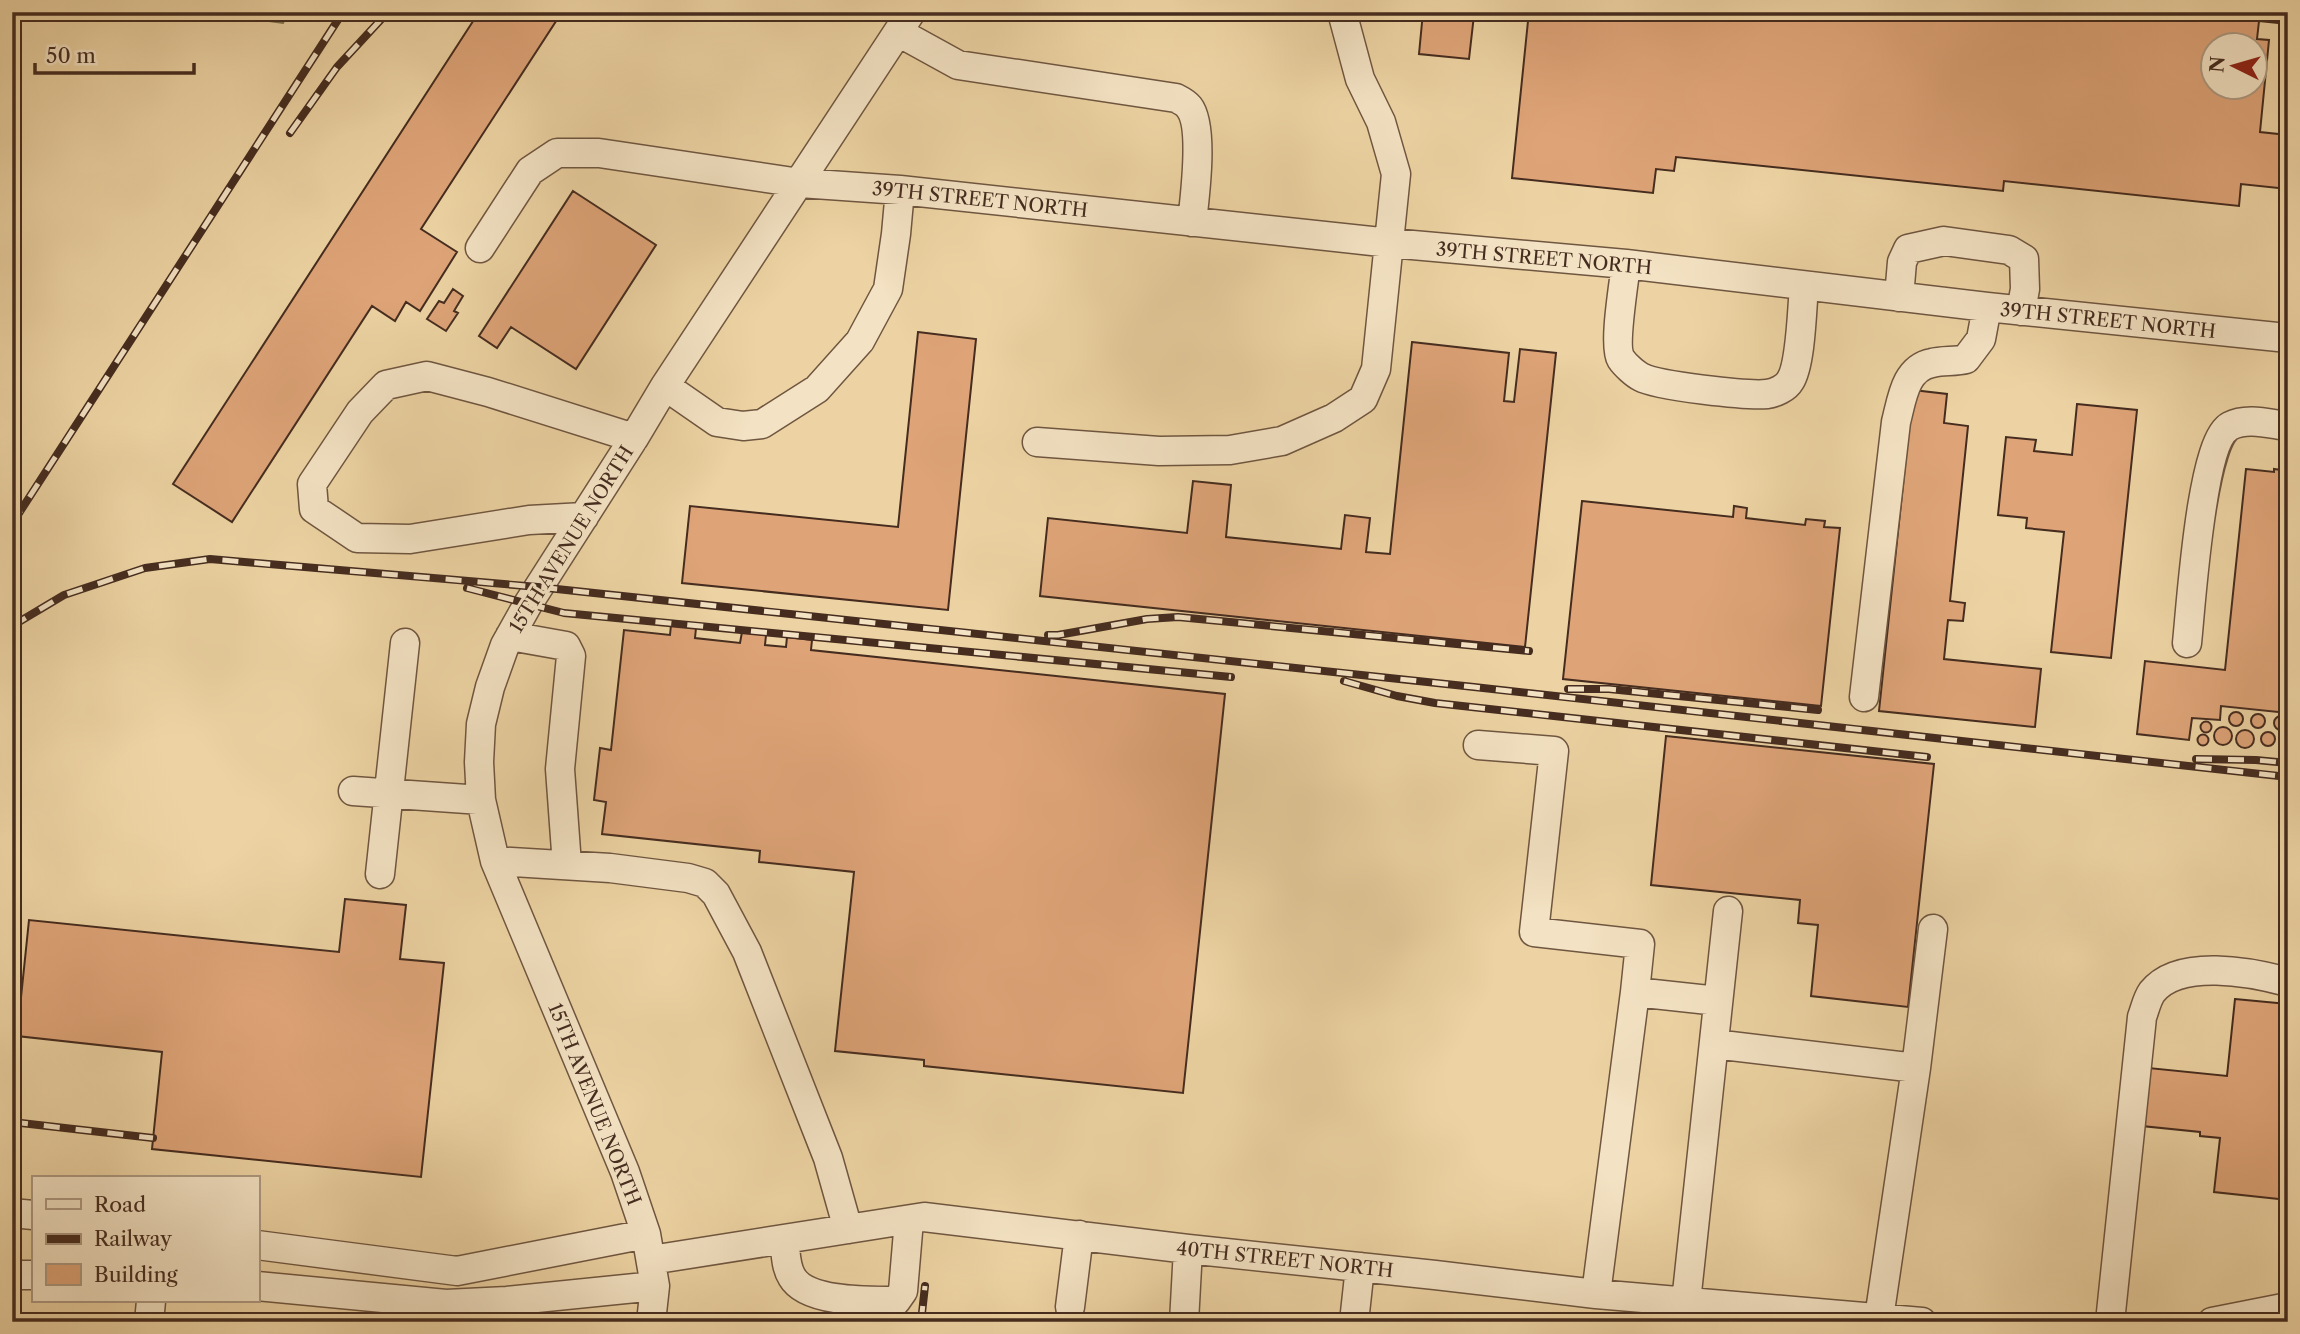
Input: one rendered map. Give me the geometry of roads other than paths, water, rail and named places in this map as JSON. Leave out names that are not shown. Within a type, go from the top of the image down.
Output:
[{"type":"street","points":[[1037,442],[1159,451],[1230,450],[1282,441],[1334,418],[1363,399],[1376,369],[1396,174],[1381,121],[1360,79],[1342,12]]},
{"type":"street","points":[[905,22],[958,65],[1176,97],[1188,105],[1196,119],[1192,222]]},
{"type":"street","name":"15TH AVENUE NORTH","points":[[651,1322],[651,1260],[625,1172],[495,861],[481,800],[481,724],[489,687],[510,636],[664,386],[905,22]]},
{"type":"street","name":"39TH STREET NORTH","points":[[480,248],[530,171],[557,153],[599,153],[800,183],[900,190],[1391,243],[1626,264],[2021,311],[2288,338]]},
{"type":"street","points":[[664,386],[718,422],[743,426],[762,424],[817,388],[860,341],[888,289],[900,190]]},
{"type":"street","points":[[1899,297],[1902,262],[1908,249],[1944,241],[2009,250],[2024,259],[2025,289],[2021,311]]},
{"type":"street","points":[[1626,264],[1618,343],[1621,359],[1639,377],[1655,383],[1749,394],[1769,394],[1781,390],[1791,381],[1797,359],[1804,286]]},
{"type":"street","points":[[1864,697],[1896,422],[1904,389],[1914,370],[1932,363],[1966,359],[1981,339],[1987,307]]},
{"type":"street","points":[[584,517],[529,520],[410,539],[357,538],[313,509],[312,484],[360,412],[386,385],[427,376],[488,392],[634,438]]},
{"type":"street","points":[[2187,643],[2205,482],[2217,439],[2228,426],[2248,421],[2288,426]]},
{"type":"street","points":[[510,636],[566,646],[571,656],[560,769],[567,865]]},
{"type":"street","points":[[380,874],[405,643]]},
{"type":"street","points":[[1478,745],[1554,751],[1534,932],[1640,944],[1595,1294]]},
{"type":"street","points":[[354,791],[481,800]]},
{"type":"street","points":[[495,861],[610,868],[688,877],[705,883],[716,894],[747,952],[828,1158],[848,1229]]},
{"type":"street","points":[[1686,1302],[1728,911]]},
{"type":"street","points":[[1879,1318],[1916,1068],[1933,929]]},
{"type":"street","points":[[2110,1322],[2142,1017],[2151,994],[2177,974],[2201,971],[2244,972],[2288,982]]},
{"type":"street","points":[[1635,992],[1718,1002]]},
{"type":"street","points":[[1714,1044],[1916,1068]]},
{"type":"street","points":[[12,1213],[32,1215]]},
{"type":"street","name":"40TH STREET NORTH","points":[[651,1260],[923,1217],[1188,1249],[1686,1302],[1732,1314],[1879,1318],[1922,1322]]},
{"type":"street","points":[[784,1239],[787,1265],[793,1279],[813,1294],[861,1301],[896,1301],[903,1291],[909,1220]]},
{"type":"street","points":[[1070,1307],[1079,1236]]},
{"type":"street","points":[[259,1245],[457,1271],[651,1260]]},
{"type":"street","points":[[1184,1322],[1188,1249]]},
{"type":"street","points":[[259,1286],[446,1304],[507,1301],[651,1260]]},
{"type":"street","points":[[1354,1322],[1360,1267]]},
{"type":"street","points":[[12,1275],[32,1275]]},
{"type":"street","points":[[149,1322],[151,1302]]},
{"type":"street","points":[[2212,1322],[2245,1318],[2288,1307]]},
{"type":"railway","points":[[12,524],[343,12]]},
{"type":"railway","points":[[290,133],[337,67],[388,12]]},
{"type":"railway","points":[[12,626],[64,595],[145,568],[210,559],[538,587],[2288,777]]},
{"type":"railway","points":[[467,588],[564,613],[1231,677]]},
{"type":"railway","points":[[1048,635],[1147,619],[1178,617],[1529,651]]},
{"type":"railway","points":[[1344,681],[1397,696],[1435,703],[1927,757]]},
{"type":"railway","points":[[1568,689],[1609,689],[1818,710]]},
{"type":"railway","points":[[2196,759],[2288,763]]},
{"type":"railway","points":[[12,1122],[153,1138]]},
{"type":"railway","points":[[921,1322],[925,1286]]}]
